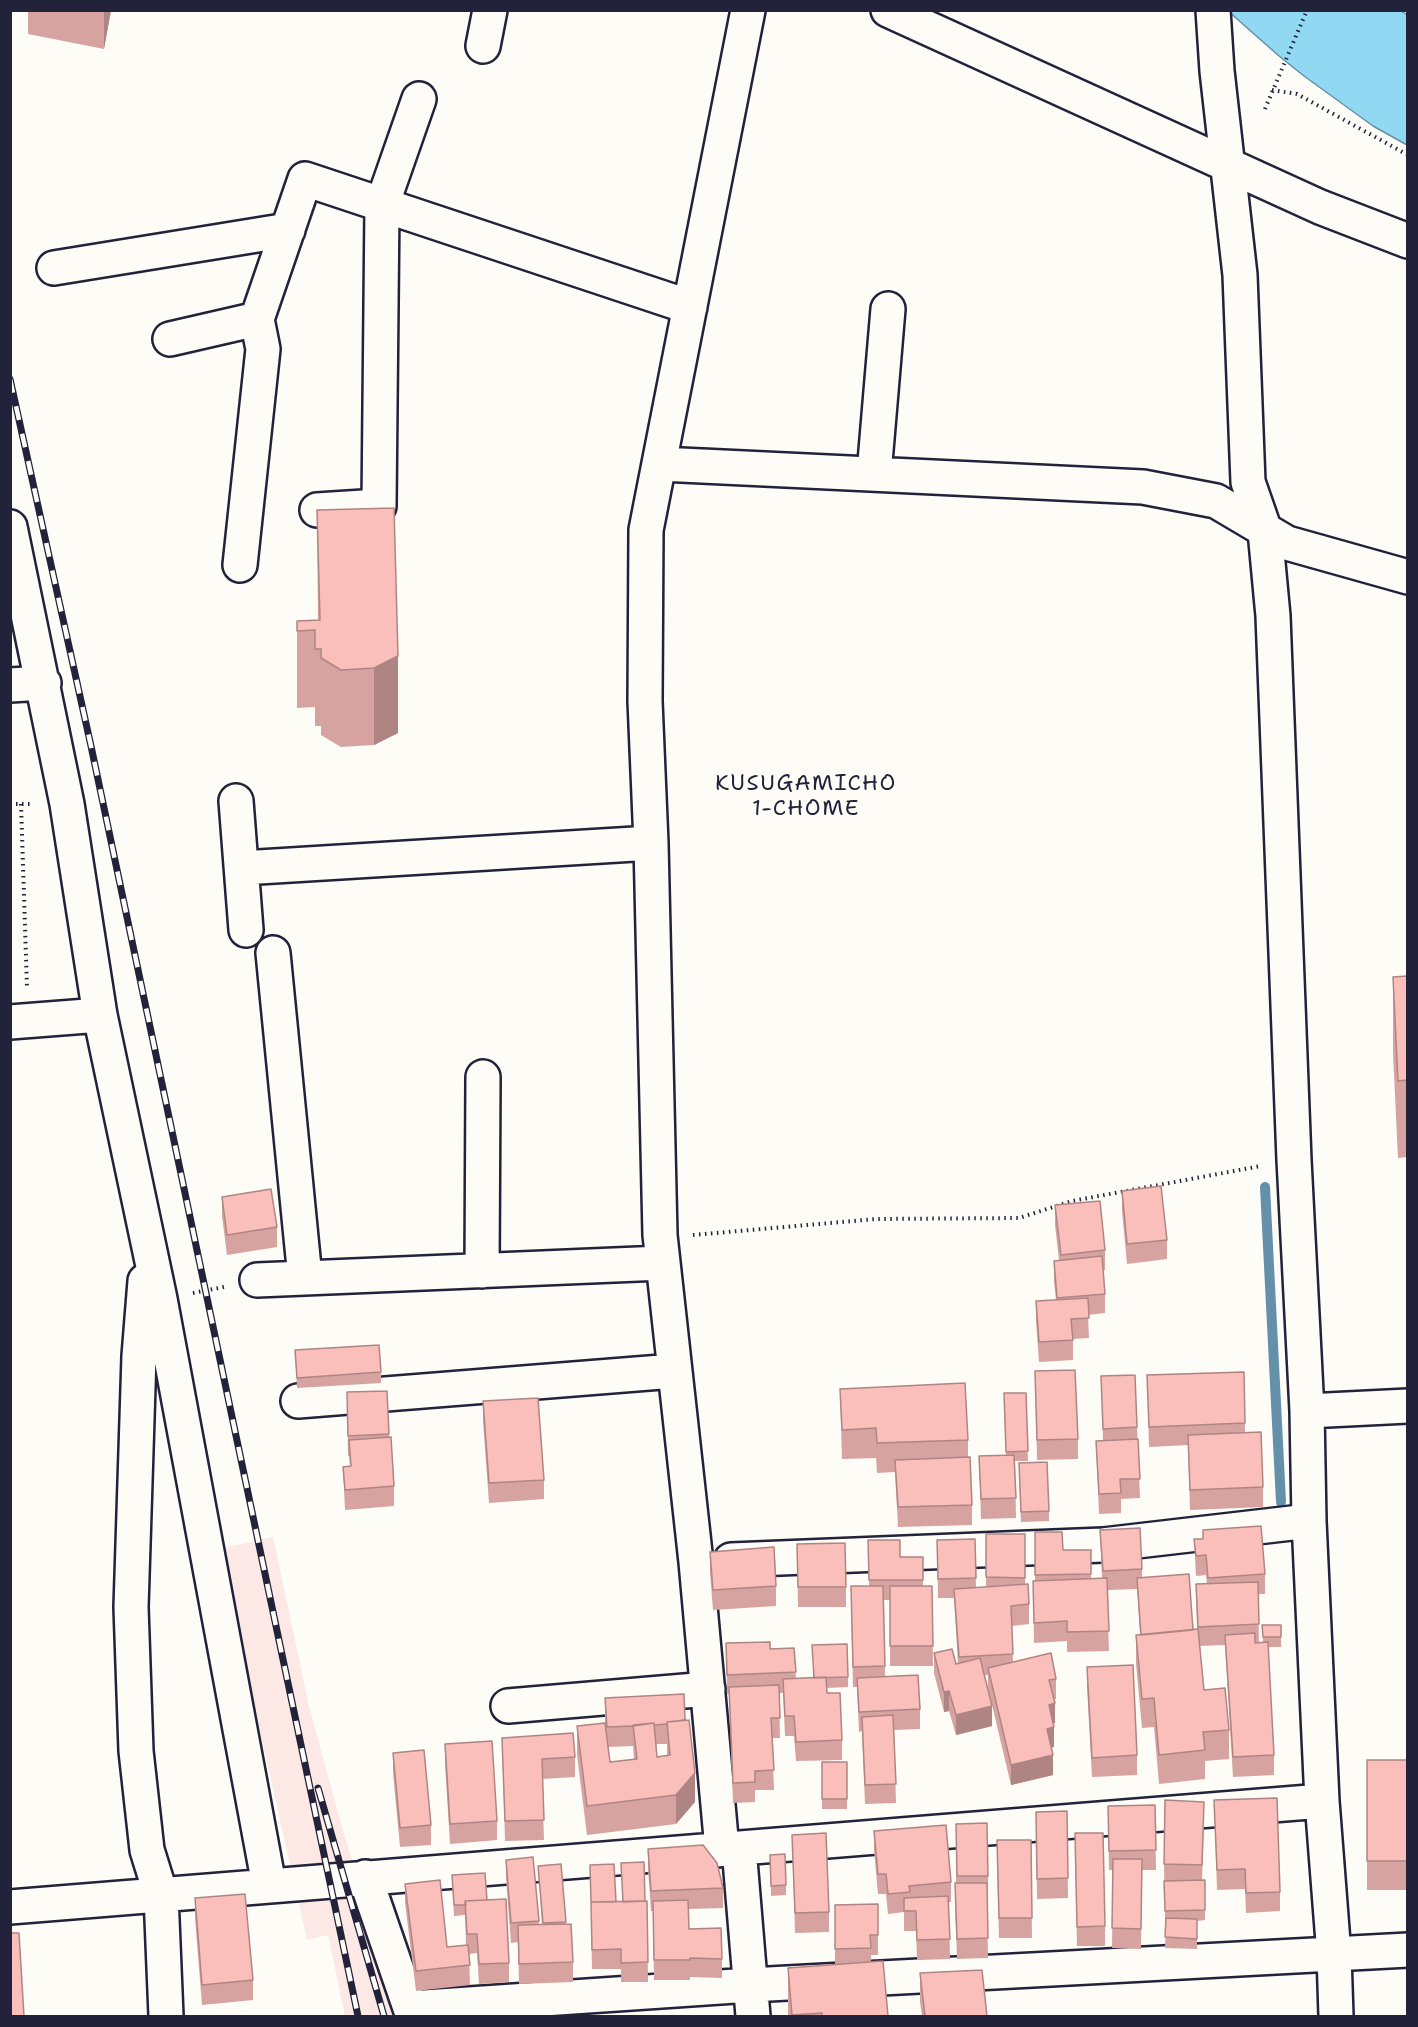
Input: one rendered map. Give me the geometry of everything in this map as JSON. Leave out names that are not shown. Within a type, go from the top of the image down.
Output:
[{"type":"street","points":[[483,46],[490,10]]},
{"type":"street","points":[[748,10],[646,530],[645,701],[651,843],[661,1249],[708,1689],[752,2001]]},
{"type":"street","points":[[888,10],[1320,207],[1407,241]]},
{"type":"street","points":[[1213,10],[1217,71],[1239,275],[1248,482],[1266,531],[1273,616],[1310,1521],[1336,2016]]},
{"type":"street","points":[[317,510],[379,506],[382,205],[419,99]]},
{"type":"street","points":[[240,565],[263,349],[257,319],[305,179],[690,307]]},
{"type":"street","points":[[54,268],[288,230]]},
{"type":"street","points":[[874,474],[888,309]]},
{"type":"street","points":[[170,339],[257,319]]},
{"type":"street","points":[[660,464],[1143,487],[1216,501],[1287,543],[1407,577]]},
{"type":"street","points":[[10,527],[44,683],[67,804],[100,1015],[160,1299],[269,1885]]},
{"type":"street","points":[[10,685],[44,683]]},
{"type":"street","points":[[236,801],[246,930]]},
{"type":"street","points":[[242,868],[651,843]]},
{"type":"street","points":[[273,953],[305,1278]]},
{"type":"street","points":[[19,1022],[100,1015]]},
{"type":"street","points":[[482,1271],[483,1077]]},
{"type":"street","points":[[147,1241],[139,1356],[131,1607],[136,1751],[147,1850],[161,1895],[166,2016]]},
{"type":"street","points":[[257,1280],[482,1271],[661,1249]]},
{"type":"street","points":[[298,1401],[674,1371]]},
{"type":"street","points":[[1307,1411],[1407,1406]]},
{"type":"street","points":[[696,1562],[1104,1545],[1310,1521]]},
{"type":"street","points":[[508,1706],[708,1689]]},
{"type":"street","points":[[10,1906],[1323,1801]]},
{"type":"street","points":[[365,1877],[410,2008],[752,2001],[1407,1950]]},
{"type":"path","points":[[1265,109],[1307,10]]},
{"type":"path","points":[[1272,90],[1297,94],[1407,155]]},
{"type":"path","points":[[19,1022],[21,804]]},
{"type":"path","points":[[661,1249],[692,1235],[876,1220],[1019,1218],[1072,1201],[1294,1160]]},
{"type":"path","points":[[160,1299],[257,1280]]},
{"type":"shaded area","points":[[273,1537],[309,1706],[343,1831],[402,2016],[345,2016],[328,1935],[307,1940],[219,1549]]},
{"type":"water","points":[[1400,10],[1407,15],[1407,145],[1373,126],[1304,76],[1228,11]]},
{"type":"building","points":[[394,508],[398,656],[374,668],[341,670],[321,658],[321,649],[315,649],[315,630],[297,631],[297,621],[320,620],[317,510]]},
{"type":"building","points":[[1407,976],[1407,1080],[1398,1081],[1393,977]]},
{"type":"building","points":[[1161,1186],[1167,1240],[1127,1244],[1122,1191]]},
{"type":"building","points":[[271,1189],[277,1227],[227,1235],[222,1197]]},
{"type":"building","points":[[1100,1201],[1105,1250],[1061,1255],[1055,1205]]},
{"type":"building","points":[[1102,1256],[1105,1294],[1057,1298],[1054,1261]]},
{"type":"building","points":[[1088,1298],[1089,1318],[1071,1319],[1073,1340],[1039,1342],[1036,1301]]},
{"type":"building","points":[[379,1345],[381,1372],[297,1378],[295,1350]]},
{"type":"building","points":[[1075,1370],[1078,1439],[1037,1440],[1035,1371]]},
{"type":"building","points":[[1244,1372],[1245,1423],[1149,1427],[1147,1375]]},
{"type":"building","points":[[1135,1375],[1137,1427],[1103,1429],[1101,1376]]},
{"type":"building","points":[[965,1383],[968,1440],[877,1443],[876,1428],[842,1430],[840,1389]]},
{"type":"building","points":[[387,1391],[389,1434],[348,1436],[347,1392]]},
{"type":"building","points":[[1004,1393],[1026,1393],[1028,1451],[1006,1452]]},
{"type":"building","points":[[538,1398],[544,1480],[489,1483],[483,1401]]},
{"type":"building","points":[[1261,1432],[1263,1487],[1190,1490],[1188,1435]]},
{"type":"building","points":[[391,1437],[394,1486],[345,1490],[343,1467],[351,1466],[349,1440]]},
{"type":"building","points":[[1138,1439],[1140,1479],[1120,1479],[1121,1493],[1099,1494],[1096,1441]]},
{"type":"building","points":[[1014,1455],[1016,1498],[981,1499],[979,1456]]},
{"type":"building","points":[[970,1457],[972,1505],[898,1507],[895,1460]]},
{"type":"building","points":[[1047,1462],[1049,1511],[1021,1512],[1019,1463]]},
{"type":"building","points":[[1261,1526],[1265,1574],[1208,1578],[1206,1555],[1196,1556],[1194,1539],[1203,1539],[1203,1530]]},
{"type":"building","points":[[1140,1528],[1142,1569],[1103,1571],[1100,1530]]},
{"type":"building","points":[[1035,1532],[1062,1532],[1063,1550],[1091,1550],[1091,1574],[1035,1575]]},
{"type":"building","points":[[986,1534],[1025,1534],[1025,1578],[986,1577]]},
{"type":"building","points":[[975,1539],[976,1578],[938,1579],[937,1540]]},
{"type":"building","points":[[868,1540],[900,1540],[900,1557],[923,1557],[923,1580],[869,1580]]},
{"type":"building","points":[[845,1543],[846,1587],[798,1587],[797,1544]]},
{"type":"building","points":[[774,1547],[776,1586],[713,1590],[710,1552]]},
{"type":"building","points":[[1189,1574],[1193,1630],[1141,1635],[1137,1578]]},
{"type":"building","points":[[1107,1578],[1109,1631],[1067,1632],[1067,1621],[1034,1623],[1033,1581]]},
{"type":"building","points":[[1258,1582],[1259,1624],[1198,1627],[1196,1584]]},
{"type":"building","points":[[1028,1584],[1029,1604],[1011,1606],[1013,1654],[959,1657],[954,1589]]},
{"type":"building","points":[[851,1586],[883,1586],[885,1666],[853,1667]]},
{"type":"building","points":[[890,1586],[932,1586],[933,1646],[890,1646]]},
{"type":"building","points":[[1262,1625],[1281,1625],[1281,1637],[1263,1637]]},
{"type":"building","points":[[1198,1629],[1204,1690],[1225,1688],[1229,1730],[1203,1732],[1205,1750],[1159,1755],[1154,1698],[1142,1699],[1136,1635]]},
{"type":"building","points":[[1255,1633],[1255,1643],[1268,1642],[1274,1755],[1233,1757],[1225,1635]]},
{"type":"building","points":[[770,1642],[770,1649],[794,1648],[796,1672],[727,1675],[726,1643]]},
{"type":"building","points":[[847,1644],[848,1677],[814,1678],[812,1645]]},
{"type":"building","points":[[952,1649],[956,1664],[980,1658],[992,1706],[956,1715],[949,1691],[944,1692],[934,1653]]},
{"type":"building","points":[[1051,1653],[1056,1679],[1049,1680],[1055,1703],[1049,1705],[1054,1727],[1047,1729],[1053,1755],[1011,1765],[988,1668]]},
{"type":"building","points":[[1133,1665],[1137,1755],[1092,1758],[1087,1667]]},
{"type":"building","points":[[918,1675],[920,1709],[859,1712],[857,1678]]},
{"type":"building","points":[[826,1677],[827,1693],[840,1693],[842,1740],[796,1742],[794,1716],[785,1716],[783,1679]]},
{"type":"building","points":[[779,1685],[780,1718],[771,1718],[774,1770],[755,1771],[755,1782],[733,1783],[729,1687]]},
{"type":"building","points":[[684,1694],[685,1720],[667,1722],[667,1724],[607,1727],[605,1698]]},
{"type":"building","points":[[893,1715],[896,1784],[865,1785],[862,1717]]},
{"type":"building","points":[[689,1720],[695,1773],[676,1795],[587,1806],[577,1726],[605,1723],[610,1762],[637,1759],[633,1725],[654,1723],[657,1757],[670,1755],[667,1722]]},
{"type":"building","points":[[573,1733],[575,1757],[542,1759],[544,1820],[505,1821],[502,1738]]},
{"type":"building","points":[[492,1741],[497,1821],[450,1824],[445,1744]]},
{"type":"building","points":[[424,1750],[431,1825],[400,1828],[393,1753]]},
{"type":"building","points":[[1367,1760],[1407,1760],[1407,1861],[1367,1861]]},
{"type":"building","points":[[822,1762],[847,1762],[847,1799],[822,1799]]},
{"type":"building","points":[[1277,1798],[1280,1892],[1246,1893],[1245,1869],[1217,1870],[1214,1800]]},
{"type":"building","points":[[1165,1800],[1204,1802],[1202,1865],[1164,1864]]},
{"type":"building","points":[[1155,1805],[1156,1850],[1109,1851],[1108,1806]]},
{"type":"building","points":[[1067,1811],[1068,1878],[1037,1879],[1036,1812]]},
{"type":"building","points":[[987,1823],[988,1876],[957,1876],[956,1824]]},
{"type":"building","points":[[946,1825],[951,1882],[909,1886],[910,1892],[888,1894],[886,1874],[878,1874],[874,1831]]},
{"type":"building","points":[[826,1833],[829,1912],[795,1913],[792,1835]]},
{"type":"building","points":[[1075,1833],[1103,1833],[1105,1926],[1077,1927]]},
{"type":"building","points":[[997,1840],[1031,1840],[1032,1918],[999,1918]]},
{"type":"building","points":[[703,1845],[717,1863],[723,1888],[651,1891],[648,1849]]},
{"type":"building","points":[[785,1854],[786,1885],[771,1886],[770,1855]]},
{"type":"building","points":[[533,1857],[539,1921],[511,1923],[506,1860]]},
{"type":"building","points":[[1113,1859],[1142,1859],[1141,1929],[1112,1928]]},
{"type":"building","points":[[644,1862],[645,1901],[623,1902],[621,1863]]},
{"type":"building","points":[[561,1864],[566,1922],[543,1923],[538,1866]]},
{"type":"building","points":[[614,1864],[616,1902],[591,1902],[590,1865]]},
{"type":"building","points":[[485,1873],[487,1900],[465,1901],[466,1905],[454,1905],[452,1875]]},
{"type":"building","points":[[440,1880],[447,1947],[468,1945],[470,1965],[416,1971],[405,1884]]},
{"type":"building","points":[[1205,1880],[1205,1910],[1165,1911],[1164,1881]]},
{"type":"building","points":[[955,1883],[987,1883],[988,1938],[957,1939]]},
{"type":"building","points":[[245,1894],[253,1980],[202,1985],[195,1898]]},
{"type":"building","points":[[948,1896],[950,1939],[917,1940],[916,1911],[904,1911],[904,1898]]},
{"type":"building","points":[[506,1899],[509,1963],[479,1964],[477,1934],[467,1934],[465,1901]]},
{"type":"building","points":[[688,1900],[689,1929],[721,1928],[722,1959],[654,1960],[653,1901]]},
{"type":"building","points":[[647,1901],[648,1962],[621,1963],[621,1949],[592,1950],[591,1902]]},
{"type":"building","points":[[878,1904],[878,1935],[870,1935],[871,1948],[835,1949],[835,1905]]},
{"type":"building","points":[[1166,1918],[1197,1919],[1197,1939],[1165,1937]]},
{"type":"building","points":[[571,1924],[573,1962],[519,1964],[518,1925]]},
{"type":"building","points":[[10,1933],[19,1933],[24,2016],[10,2016]]},
{"type":"building","points":[[883,1961],[888,2016],[822,2016],[822,2013],[792,2015],[788,1968]]},
{"type":"building","points":[[982,1970],[987,2016],[925,2016],[920,1973]]},
{"type":"waterway","points":[[1265,1187],[1281,1502]]},
{"type":"railway","points":[[10,379],[91,746],[358,2016]]},
{"type":"railway","points":[[318,1788],[384,2016]]},
{"type":"district","name":"KUSUGAMICHO 1-CHOME","points":[[806,796]]}]
